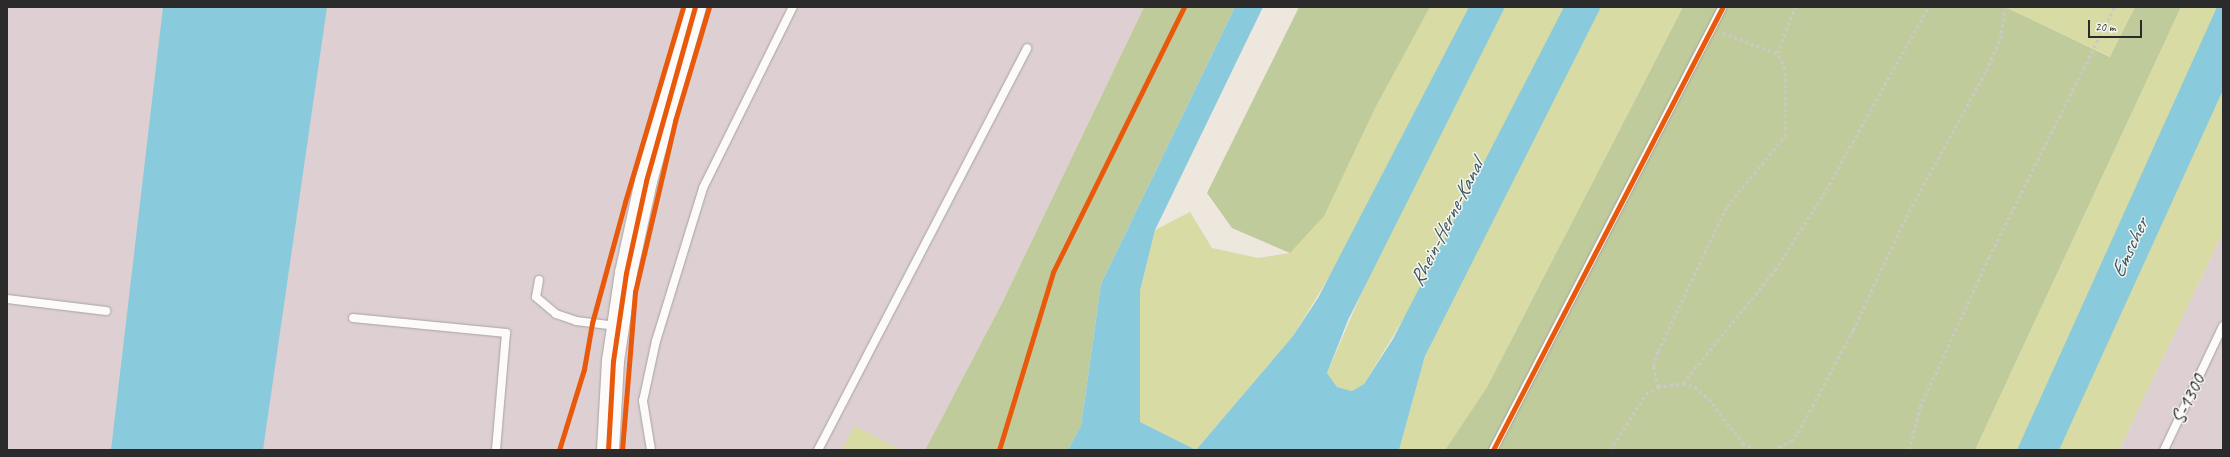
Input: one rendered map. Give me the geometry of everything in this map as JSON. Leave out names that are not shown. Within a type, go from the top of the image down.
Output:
[{"type":"main road","points":[[608,450],[618,326],[646,181],[695,7]]},
{"type":"lane","points":[[651,450],[643,401],[656,342],[703,188],[794,7]]},
{"type":"lane","points":[[1493,450],[1723,7]]},
{"type":"lane","points":[[818,450],[1027,48]]},
{"type":"lane","points":[[539,280],[536,297],[556,314],[576,321],[618,326]]},
{"type":"lane","points":[[7,299],[106,311]]},
{"type":"lane","points":[[353,318],[506,333],[496,450]]},
{"type":"lane","name":"S-1300","points":[[2164,450],[2223,326]]},
{"type":"path","points":[[1777,53],[1796,7]]},
{"type":"path","points":[[1683,383],[1744,310],[1800,233],[1928,7]]},
{"type":"path","points":[[1773,450],[1786,444],[1798,433],[1853,330],[1906,217],[1986,71],[2000,39],[2006,7]]},
{"type":"path","points":[[1909,450],[1920,407],[1989,257],[2114,7]]},
{"type":"path","points":[[1658,387],[1653,366],[1658,350],[1712,235],[1727,206],[1784,136],[1785,69],[1777,53],[1712,29]]},
{"type":"path","points":[[1610,450],[1646,394],[1658,387],[1683,383],[1695,387],[1709,399],[1743,443],[1754,450]]},
{"type":"shaded area","points":[[7,7],[1144,7],[1001,305],[925,450],[7,450]]},
{"type":"shaded area","points":[[2223,232],[2223,450],[2119,450]]},
{"type":"green space","points":[[1144,7],[1235,7],[1101,284],[1081,426],[1068,450],[925,450],[1001,305]]},
{"type":"green space","points":[[1299,7],[1430,7],[1375,108],[1324,216],[1290,253],[1232,228],[1207,193]]},
{"type":"green space","points":[[1430,7],[1683,7],[1487,387],[1445,450],[1399,450],[1425,356],[1448,307],[1419,293],[1364,384],[1352,391],[1337,387],[1327,373],[1372,269],[1343,254],[1293,336],[1196,450],[1140,422],[1140,291],[1155,230],[1190,212],[1212,248],[1258,258],[1290,253]]},
{"type":"green space","points":[[1683,7],[2005,7],[2110,57],[2135,7],[2181,7],[1975,450],[1445,450],[1487,387]]},
{"type":"green space","points":[[2005,7],[2135,7],[2111,57]]},
{"type":"green space","points":[[2181,7],[2223,7],[2223,232],[2119,450],[1975,450]]},
{"type":"green space","points":[[854,426],[899,449],[842,450]]},
{"type":"water","points":[[163,7],[327,7],[263,450],[111,450]]},
{"type":"water","points":[[1235,7],[1263,7],[1155,230],[1140,291],[1140,422],[1196,450],[1068,450],[1081,426],[1101,284]]},
{"type":"water","points":[[1469,7],[1505,7],[1348,320],[1327,373],[1337,387],[1352,391],[1364,384],[1393,339],[1564,7],[1601,7],[1425,356],[1399,450],[1196,450],[1293,336],[1318,298]]},
{"type":"water","name":"Emscher","points":[[2217,7],[2223,7],[2223,90],[2059,450],[2017,450]]},
{"type":"cycle path","points":[[559,450],[584,369],[592,323],[625,202],[683,7]]},
{"type":"cycle path","points":[[608,450],[613,361],[626,273],[646,181],[695,7]]},
{"type":"cycle path","points":[[622,450],[635,292],[675,121],[709,7]]},
{"type":"cycle path","points":[[999,450],[1053,272],[1184,7]]},
{"type":"cycle path","points":[[1493,450],[1723,7]]},
{"type":"water label","name":"Rhein-Herne-Kanal","points":[[1446,223]]}]
